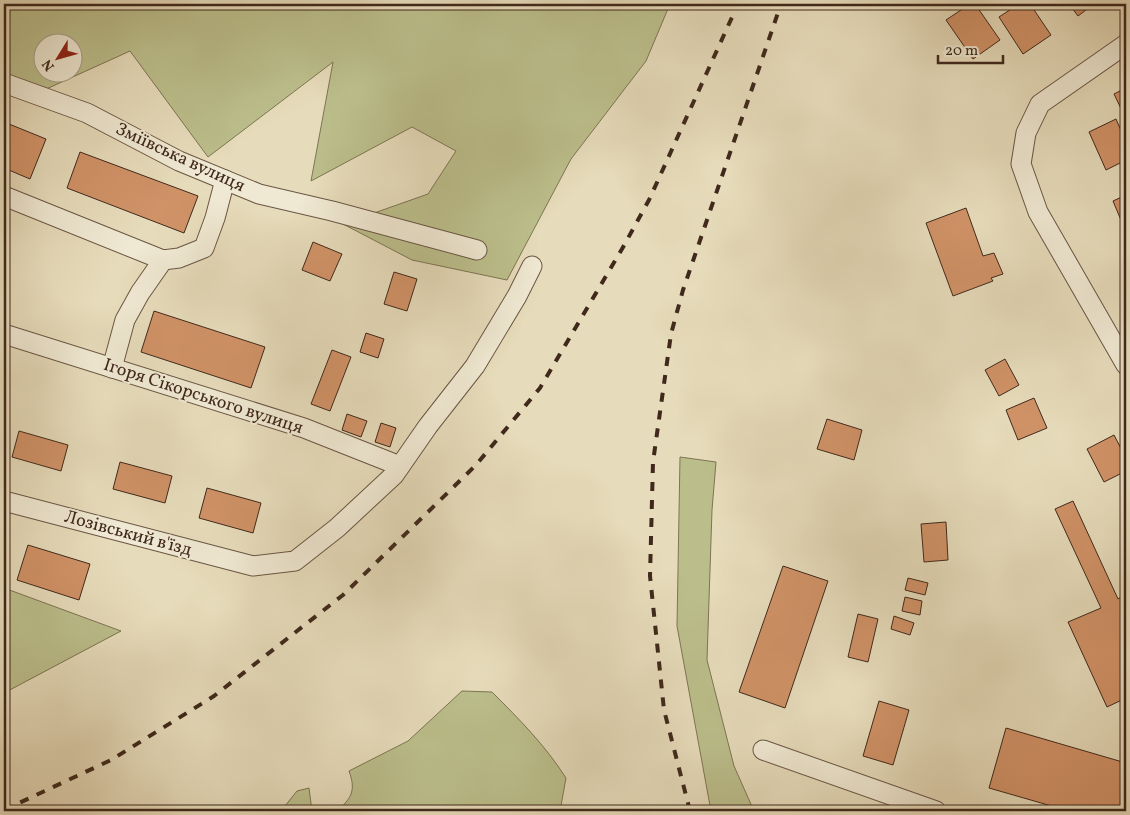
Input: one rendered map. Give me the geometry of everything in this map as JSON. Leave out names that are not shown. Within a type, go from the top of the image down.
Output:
[{"type":"street","points":[[1126,44],[1040,104],[1026,133],[1021,164],[1038,212],[1126,365]]},
{"type":"street","name":"Зміївська вулиця","points":[[4,83],[87,113],[179,162],[259,194],[332,211],[477,250]]},
{"type":"street","points":[[4,196],[163,260],[179,258],[204,248],[215,218],[225,180]]},
{"type":"street","points":[[112,368],[125,320],[140,293],[163,260]]},
{"type":"street","points":[[400,466],[474,366],[517,296],[532,266]]},
{"type":"street","name":"Ігоря Сікорського вулиця","points":[[4,334],[304,428],[400,466]]},
{"type":"street","name":"Лозівський в'їзд","points":[[4,501],[253,566],[296,561],[338,528],[394,475],[400,466]]},
{"type":"street","points":[[763,750],[936,811]]},
{"type":"green space","points":[[4,4],[670,4],[646,61],[571,159],[507,280],[412,260],[343,224],[428,194],[456,151],[412,127],[311,181],[333,62],[208,157],[130,51],[82,73],[82,32],[32,32],[32,82],[62,82],[22,100],[4,68]]},
{"type":"green space","points":[[680,457],[716,462],[712,510],[707,660],[734,766],[754,811],[711,811],[677,626]]},
{"type":"green space","points":[[4,588],[121,631],[4,693]]},
{"type":"green space","points":[[462,691],[492,692],[540,743],[566,778],[560,811],[337,811],[346,802],[351,793],[352,783],[349,771],[408,741]]},
{"type":"green space","points":[[309,788],[312,811],[281,811],[297,791]]},
{"type":"building","points":[[970,4],[975,4],[1000,40],[973,59],[946,20]]},
{"type":"building","points":[[1019,4],[1030,4],[1051,35],[1023,54],[999,17]]},
{"type":"building","points":[[1069,4],[1094,4],[1078,16]]},
{"type":"building","points":[[1126,88],[1126,119],[1114,94]]},
{"type":"building","points":[[1116,119],[1126,142],[1126,160],[1106,170],[1089,132]]},
{"type":"building","points":[[4,122],[46,139],[30,179],[4,168]]},
{"type":"building","points":[[80,152],[198,196],[184,233],[67,188]]},
{"type":"building","points":[[1126,195],[1126,232],[1113,201]]},
{"type":"building","points":[[966,208],[983,256],[994,253],[1003,274],[991,278],[993,281],[953,296],[926,223]]},
{"type":"building","points":[[313,242],[342,254],[330,281],[302,270]]},
{"type":"building","points":[[394,272],[417,279],[407,311],[384,304]]},
{"type":"building","points":[[154,311],[265,347],[251,388],[141,352]]},
{"type":"building","points":[[366,333],[384,339],[378,358],[360,352]]},
{"type":"building","points":[[332,350],[351,357],[330,411],[311,404]]},
{"type":"building","points":[[1005,359],[1019,385],[999,396],[985,370]]},
{"type":"building","points":[[1034,398],[1047,428],[1018,440],[1006,410]]},
{"type":"building","points":[[347,414],[367,421],[361,437],[342,430]]},
{"type":"building","points":[[827,419],[862,430],[854,460],[817,449]]},
{"type":"building","points":[[381,423],[396,428],[390,447],[375,442]]},
{"type":"building","points":[[19,431],[68,445],[61,471],[12,457]]},
{"type":"building","points":[[1114,435],[1126,458],[1126,471],[1104,482],[1087,449]]},
{"type":"building","points":[[120,462],[172,476],[165,503],[113,489]]},
{"type":"building","points":[[207,488],[261,503],[253,533],[199,518]]},
{"type":"building","points":[[1073,501],[1118,599],[1121,597],[1126,608],[1126,698],[1107,707],[1068,622],[1101,608],[1055,509]]},
{"type":"building","points":[[946,522],[948,560],[924,562],[921,524]]},
{"type":"building","points":[[28,545],[90,564],[79,600],[17,580]]},
{"type":"building","points":[[783,566],[828,581],[785,708],[739,692]]},
{"type":"building","points":[[908,578],[928,583],[925,595],[905,590]]},
{"type":"building","points":[[905,597],[922,601],[920,615],[902,611]]},
{"type":"building","points":[[858,614],[878,619],[868,662],[848,657]]},
{"type":"building","points":[[894,616],[914,623],[910,635],[891,629]]},
{"type":"building","points":[[879,701],[909,710],[893,765],[863,756]]},
{"type":"building","points":[[1006,728],[1126,763],[1126,811],[1069,811],[989,788]]},
{"type":"railway","points":[[4,810],[111,760],[214,696],[343,595],[476,465],[540,388],[622,249],[649,200],[738,4]]},
{"type":"railway","points":[[690,811],[664,710],[650,576],[653,462],[671,334],[683,290],[781,4]]}]
